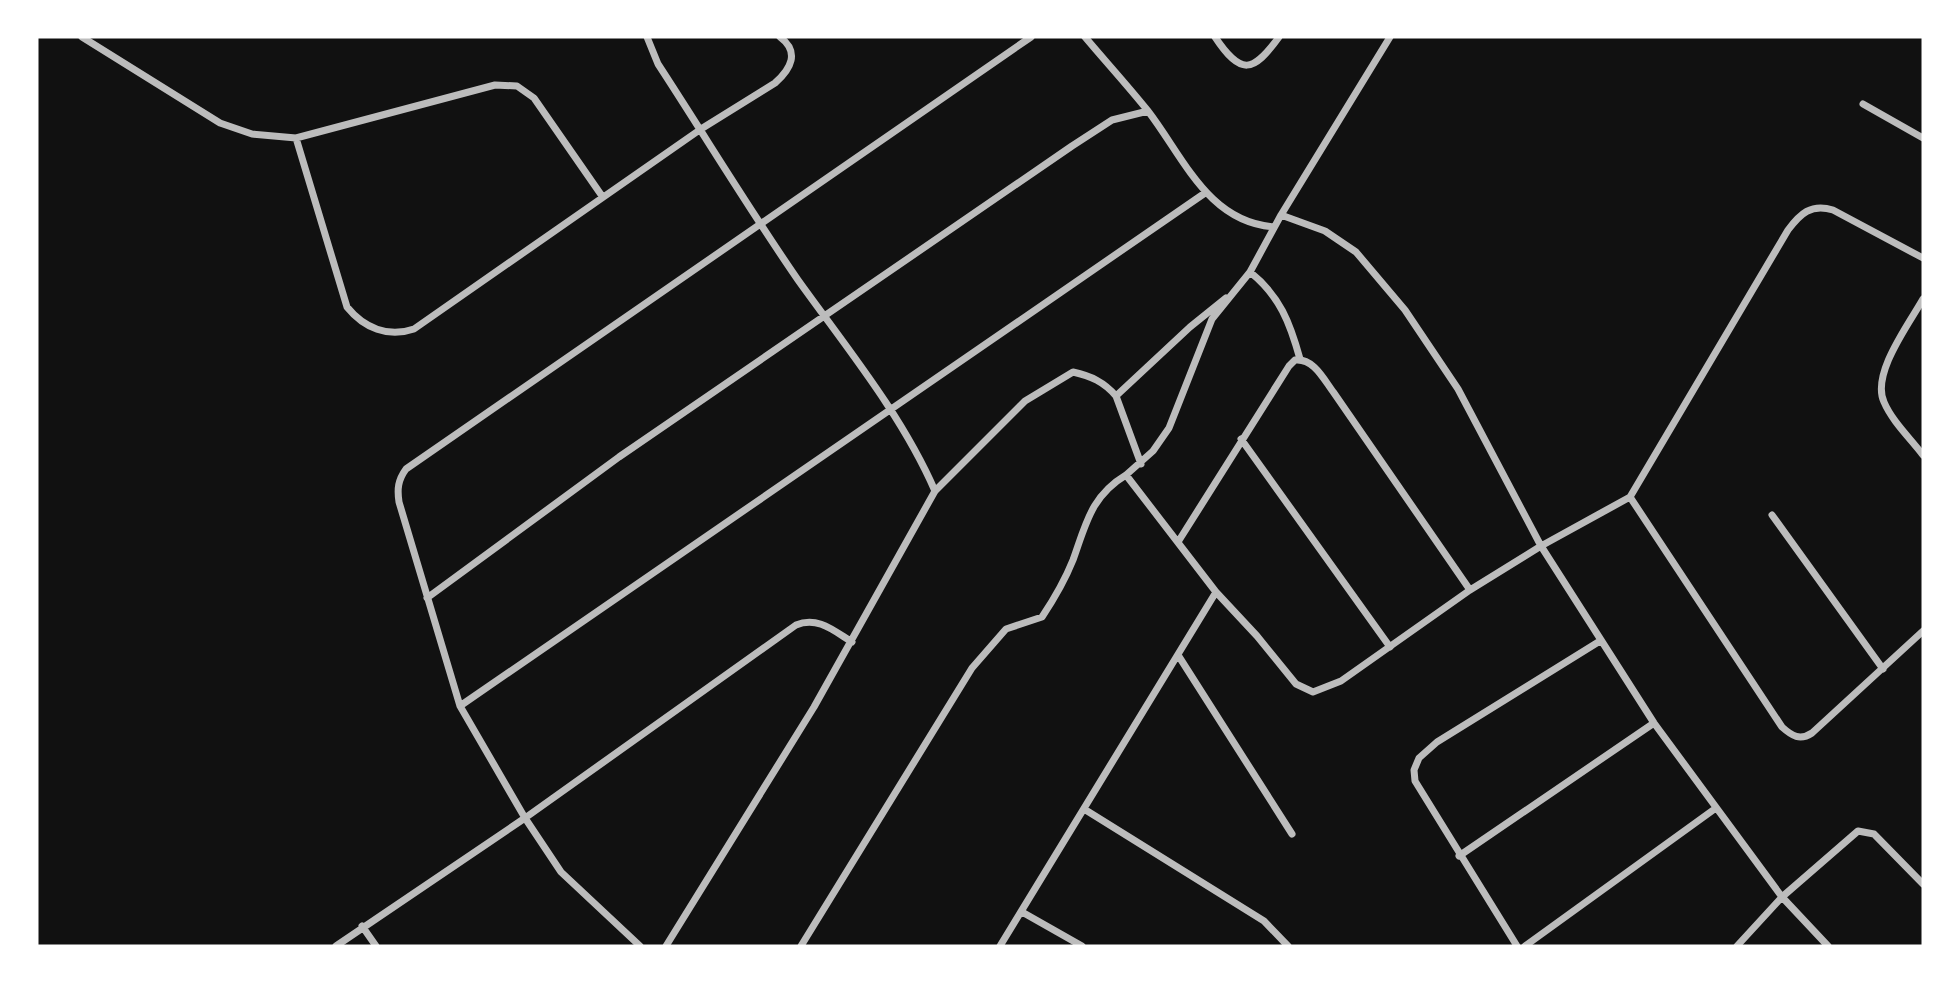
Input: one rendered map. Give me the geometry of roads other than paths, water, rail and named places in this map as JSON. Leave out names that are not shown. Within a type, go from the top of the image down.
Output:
[{"type":"street","points":[[82,37],[220,123],[252,134],[296,138],[508,84],[517,86],[534,98],[602,196]]},
{"type":"street","points":[[647,37],[658,64],[761,226],[891,412],[922,462],[935,491]]},
{"type":"street","points":[[296,138],[347,307],[363,323],[390,332],[414,329],[602,196],[701,129],[748,102],[786,73],[792,61],[792,49],[780,37]]},
{"type":"street","points":[[640,946],[561,872],[460,706],[397,492],[406,469],[1031,37]]},
{"type":"street","points":[[1085,37],[1148,111],[1205,193],[1241,220],[1274,226]]},
{"type":"street","points":[[1215,37],[1237,64],[1255,66],[1279,37]]},
{"type":"street","points":[[1116,396],[1190,327],[1226,298],[1250,272],[1274,226],[1390,37]]},
{"type":"street","points":[[1863,104],[1923,138]]},
{"type":"street","points":[[427,598],[619,457],[1112,120],[1148,111]]},
{"type":"street","points":[[460,706],[891,412],[1205,193]]},
{"type":"street","points":[[1126,475],[1216,592],[1257,636],[1288,676],[1308,691],[1329,688],[1470,590],[1541,546],[1630,498],[1788,230],[1804,211],[1823,206],[1923,258]]},
{"type":"street","points":[[1281,215],[1325,231],[1356,252],[1405,310],[1458,389],[1541,546],[1654,723],[1782,897],[1828,946]]},
{"type":"street","points":[[1250,272],[1267,285],[1284,310],[1300,359],[1315,368],[1334,393],[1470,590]]},
{"type":"street","points":[[801,946],[972,668],[1006,629],[1042,617],[1072,563],[1091,508],[1108,487],[1141,464],[1169,428],[1203,337],[1226,298]]},
{"type":"street","points":[[1923,299],[1885,368],[1880,386],[1887,408],[1923,454]]},
{"type":"street","points":[[1178,542],[1289,366],[1300,359]]},
{"type":"street","points":[[666,946],[852,642],[935,491],[1025,401],[1073,372],[1091,376],[1107,386],[1116,396],[1141,464]]},
{"type":"street","points":[[1241,439],[1390,647]]},
{"type":"street","points":[[1630,498],[1783,727],[1793,735],[1805,738],[1812,733],[1923,631]]},
{"type":"street","points":[[1772,515],[1883,669]]},
{"type":"street","points":[[1000,946],[1216,592]]},
{"type":"street","points":[[336,946],[526,818],[796,625],[805,621],[824,624],[852,642]]},
{"type":"street","points":[[1517,946],[1415,781],[1414,770],[1419,758],[1437,742],[1600,641]]},
{"type":"street","points":[[1178,655],[1292,834]]},
{"type":"street","points":[[1460,856],[1654,723]]},
{"type":"street","points":[[1525,946],[1716,808]]},
{"type":"street","points":[[1084,809],[1254,914],[1277,932],[1288,946]]},
{"type":"street","points":[[1737,946],[1782,897],[1854,833],[1862,830],[1878,837],[1923,884]]},
{"type":"street","points":[[1022,912],[1082,946]]},
{"type":"street","points":[[362,926],[376,946]]}]
